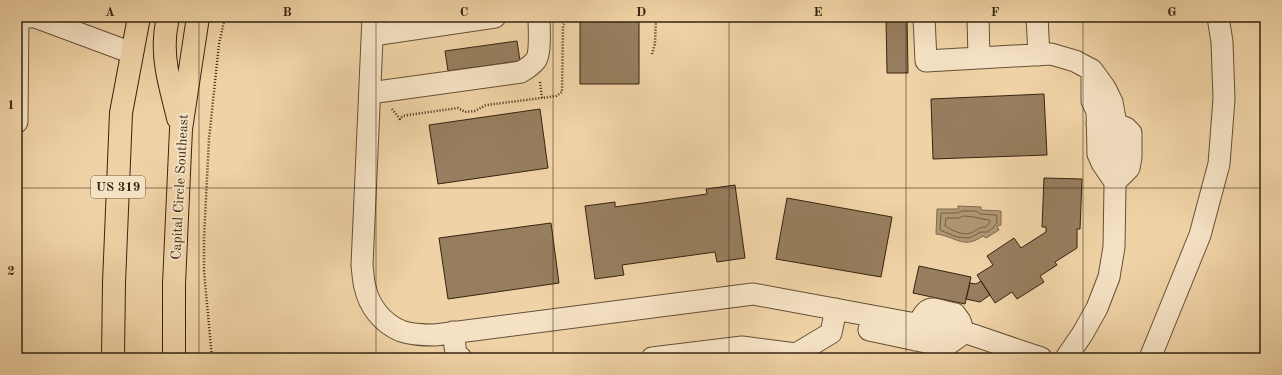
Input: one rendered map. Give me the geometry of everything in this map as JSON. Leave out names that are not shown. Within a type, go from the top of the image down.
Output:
[{"type":"main road","name":"US 319","points":[[113,358],[114,283],[121,113],[139,17]]},
{"type":"main road","points":[[168,17],[164,39],[167,71],[181,129]]},
{"type":"main road","name":"Capital Circle Southeast","points":[[174,358],[174,284],[181,129],[198,17]]},
{"type":"lane","points":[[17,122],[18,17]]},
{"type":"lane","points":[[22,17],[35,17],[132,53]]},
{"type":"lane","points":[[495,17],[373,26],[362,265],[365,287],[370,302],[377,314],[385,322],[402,331],[415,334],[435,335],[753,294],[873,316],[917,332],[964,333],[1041,358]]},
{"type":"lane","points":[[370,97],[521,72],[537,59],[539,17]]},
{"type":"lane","points":[[924,17],[926,61],[1051,54],[1075,61],[1092,70],[1105,88],[1112,102],[1107,124],[1116,182],[1114,247],[1109,276],[1097,308],[1083,333],[1066,358]]},
{"type":"lane","points":[[978,17],[979,58]]},
{"type":"lane","points":[[1037,17],[1039,55]]},
{"type":"lane","points":[[1150,358],[1200,235],[1219,164],[1224,98],[1222,42],[1218,17]]},
{"type":"lane","points":[[652,358],[742,347],[796,354],[831,333],[836,309]]},
{"type":"lane","points":[[453,332],[456,354],[461,358]]},
{"type":"path","points":[[212,358],[204,271],[204,238],[209,139],[219,44],[225,17]]},
{"type":"path","points":[[652,54],[655,44],[656,17]]},
{"type":"path","points":[[370,97],[390,106],[400,119],[403,116],[408,115],[458,108],[465,112],[475,111],[486,105],[542,98]]},
{"type":"water","points":[[958,206],[981,207],[981,210],[1001,211],[1001,225],[997,226],[999,230],[986,238],[983,236],[970,242],[959,241],[936,234],[937,209],[958,209]]},
{"type":"building","points":[[580,17],[639,17],[639,84],[580,84]]},
{"type":"building","points":[[886,17],[907,17],[908,73],[887,73]]},
{"type":"building","points":[[1073,17],[1132,17],[1132,19],[1073,21]]},
{"type":"building","points":[[517,41],[520,61],[448,71],[445,51]]},
{"type":"building","points":[[1044,94],[1047,155],[933,159],[931,99]]},
{"type":"building","points":[[540,109],[548,168],[438,184],[429,125]]},
{"type":"building","points":[[1044,178],[1082,179],[1080,229],[1077,229],[1077,248],[1055,262],[1057,265],[1040,276],[1044,282],[1017,299],[1012,292],[995,303],[977,275],[993,265],[987,256],[1014,238],[1021,248],[1046,232],[1046,227],[1042,227]]},
{"type":"building","points":[[735,185],[745,258],[717,262],[715,252],[622,265],[624,275],[595,279],[585,206],[615,202],[615,207],[707,194],[706,189]]},
{"type":"building","points":[[787,198],[892,217],[881,277],[776,259]]},
{"type":"building","points":[[551,223],[559,283],[448,299],[439,238]]},
{"type":"building","points":[[919,266],[971,277],[965,304],[913,293]]},
{"type":"building","points":[[981,281],[990,295],[980,302],[966,299],[970,283],[976,284]]}]
